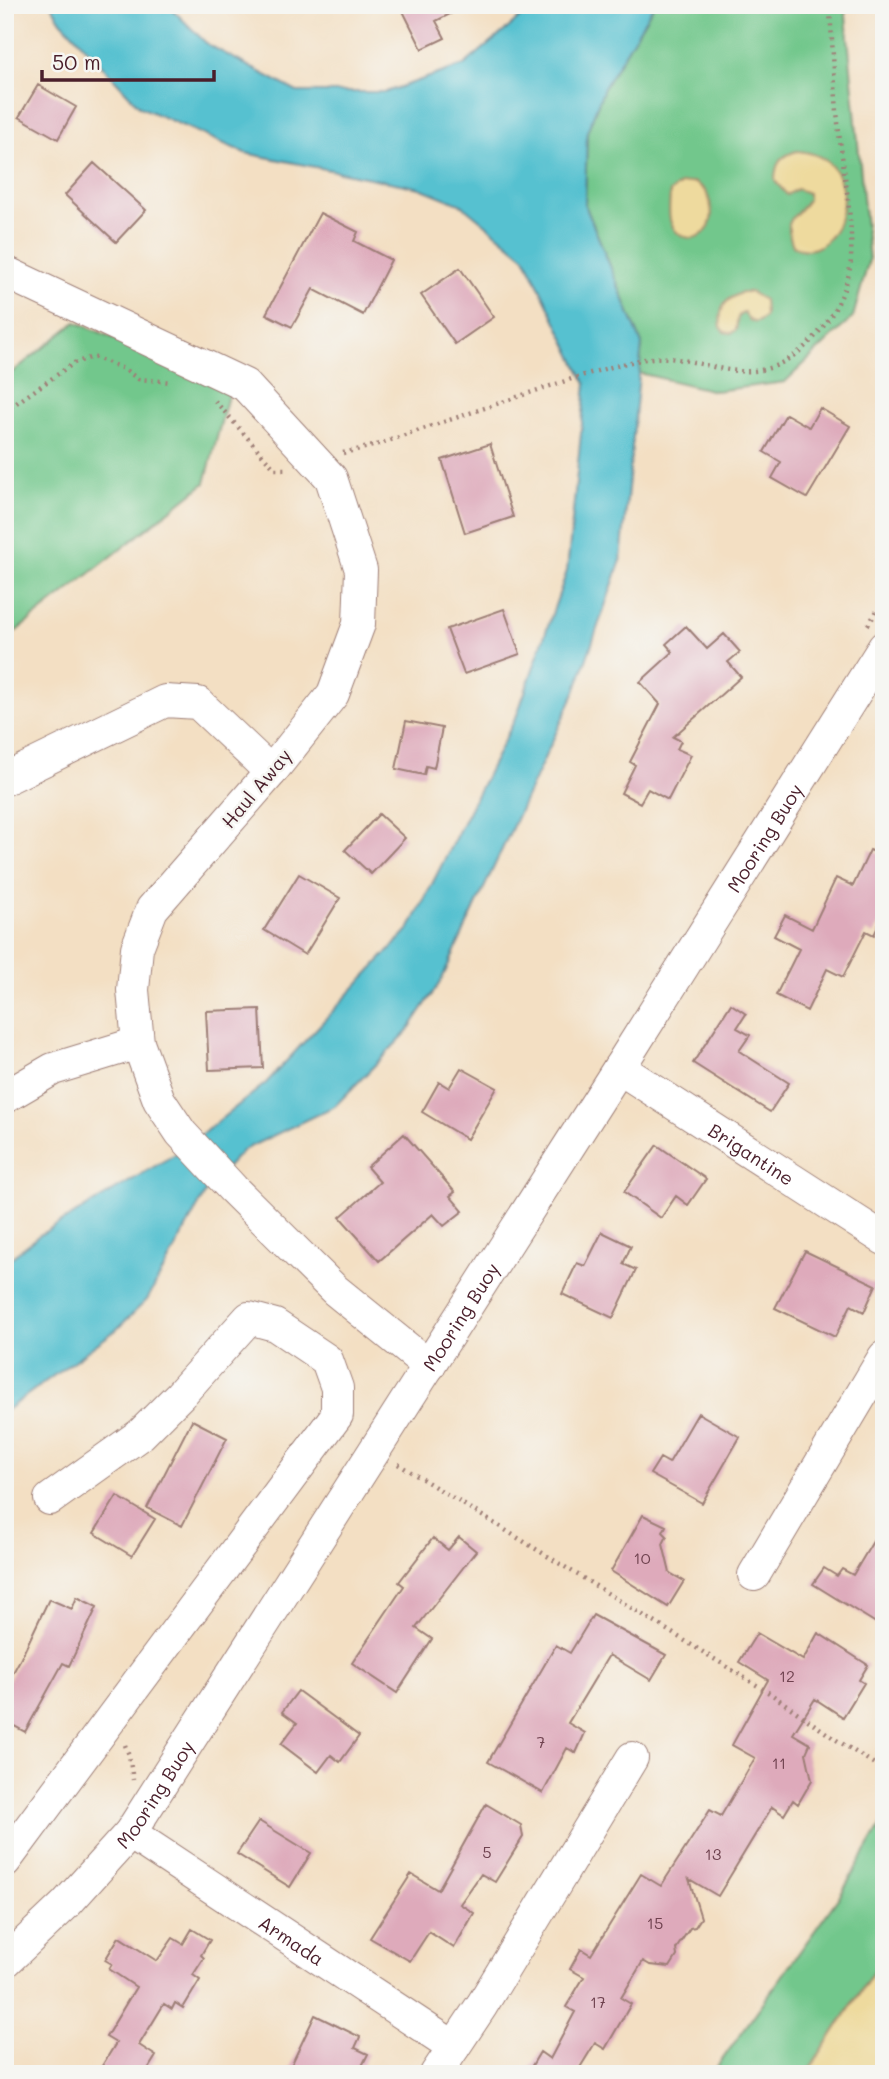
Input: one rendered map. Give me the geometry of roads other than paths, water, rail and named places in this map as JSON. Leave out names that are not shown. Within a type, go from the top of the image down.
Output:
[{"type":"street","name":"Haul Away","points":[[5,272],[245,385],[331,478],[361,570],[359,624],[333,694],[271,772],[152,909],[137,948],[133,990],[138,1043],[159,1100],[181,1133],[335,1290],[429,1366]]},
{"type":"street","name":"Mooring Buoy","points":[[5,1962],[66,1904],[130,1833],[619,1068],[884,647]]},
{"type":"street","points":[[5,779],[165,701],[198,703],[271,772]]},
{"type":"street","points":[[5,1097],[53,1069],[138,1043]]},
{"type":"street","name":"Brigantine","points":[[619,1068],[884,1239]]},
{"type":"street","points":[[5,1861],[337,1415],[337,1388],[327,1360],[275,1325],[248,1318],[180,1395],[141,1434],[50,1499]]},
{"type":"street","points":[[754,1576],[884,1357]]},
{"type":"street","points":[[436,2074],[632,1758]]},
{"type":"street","name":"Armada","points":[[130,1833],[454,2047]]},
{"type":"water","points":[[51,5],[168,5],[207,44],[297,92],[386,92],[464,65],[532,5],[654,5],[604,88],[587,132],[585,205],[642,344],[621,560],[575,692],[441,981],[406,1033],[335,1106],[243,1150],[209,1186],[147,1300],[116,1330],[5,1411],[5,1263],[38,1236],[182,1150],[266,1083],[410,928],[517,715],[567,571],[586,384],[525,257],[462,205],[420,188],[245,153],[140,107],[61,21]]}]
